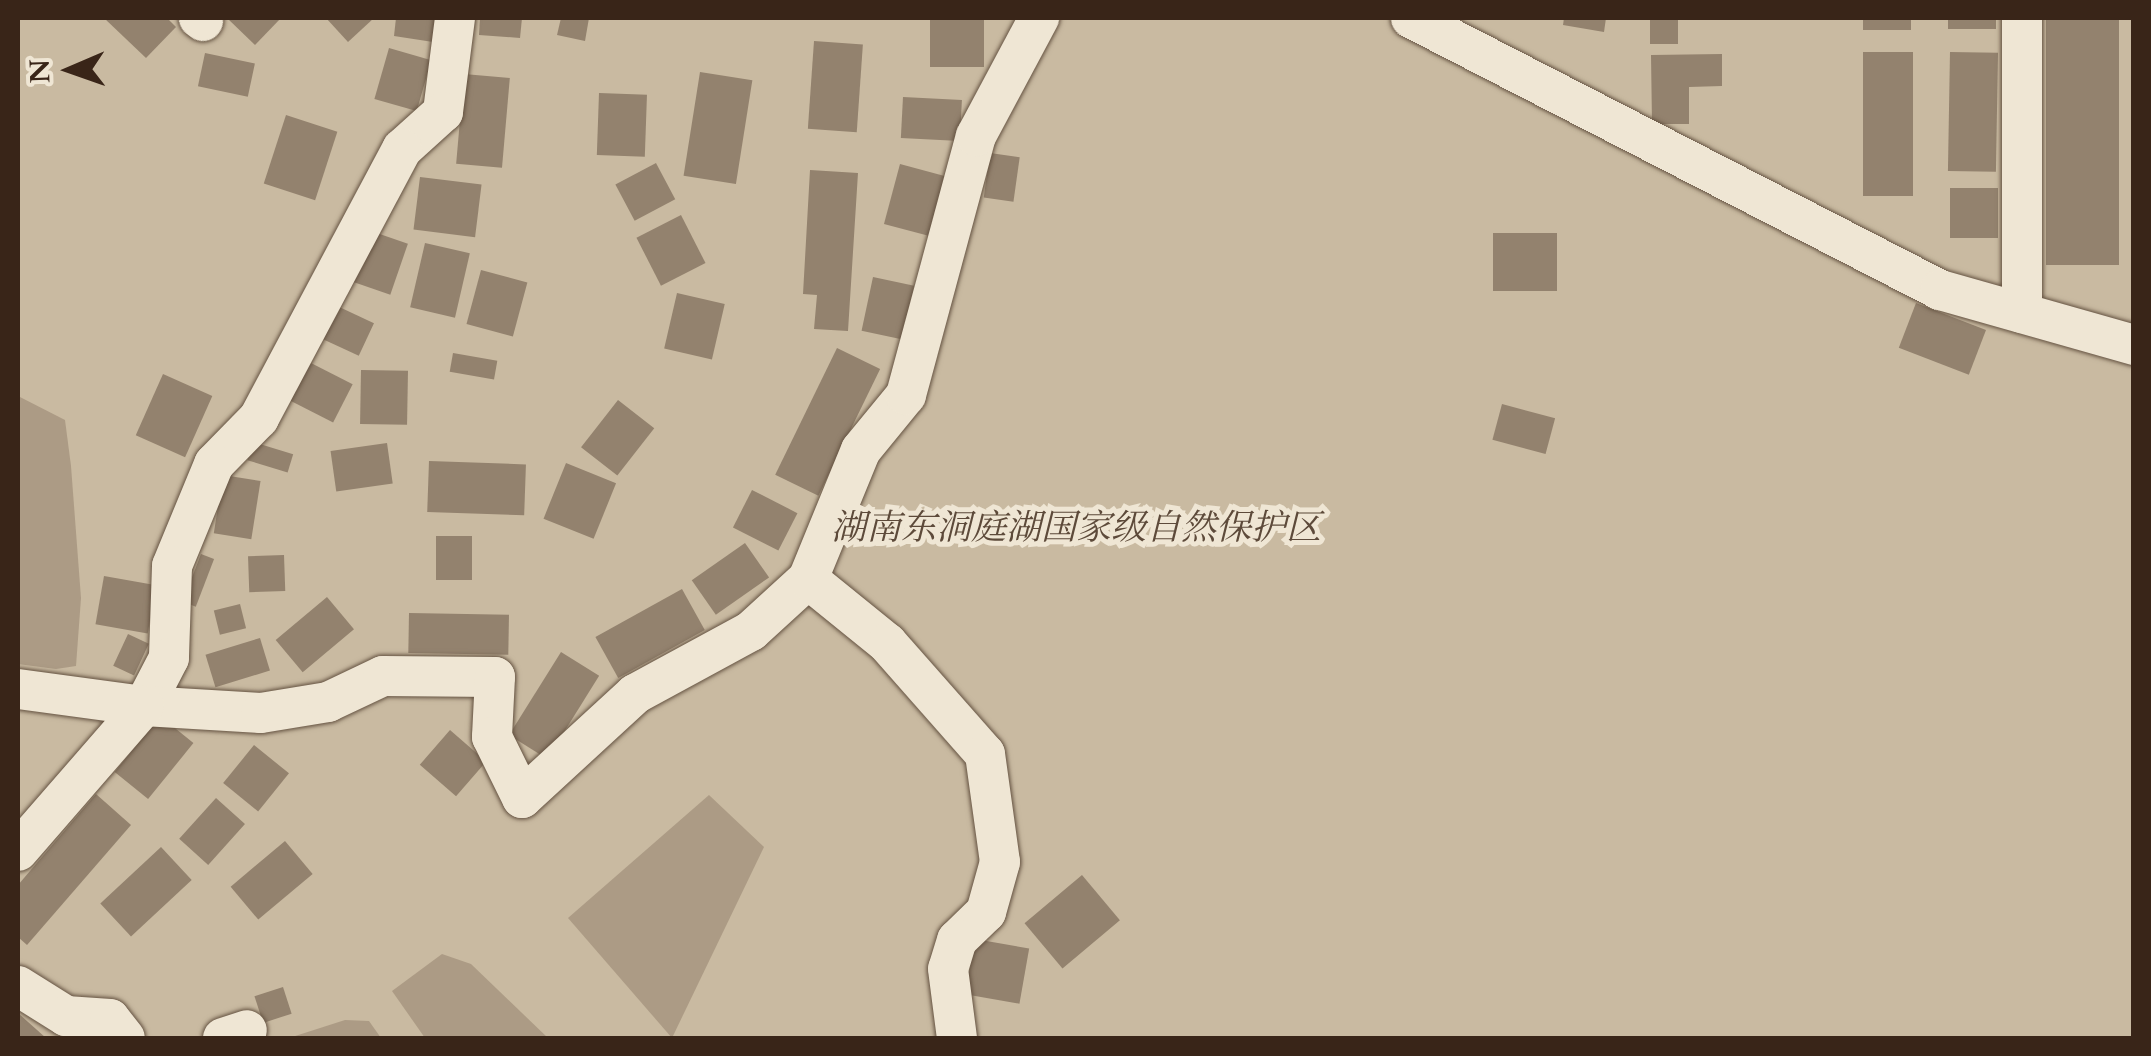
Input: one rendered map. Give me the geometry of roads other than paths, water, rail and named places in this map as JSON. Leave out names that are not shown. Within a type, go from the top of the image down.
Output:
[{"type":"street","points":[[18,851],[144,706],[169,658],[172,566],[214,464],[259,418],[402,148],[443,112],[455,18]]},
{"type":"street","points":[[18,689],[144,706],[262,712],[328,702],[383,676],[496,677],[492,737],[522,798],[635,694],[751,631],[808,579],[861,450],[906,395],[976,136],[1039,18]]},
{"type":"street","points":[[1411,18],[1940,290],[2134,345]]},
{"type":"street","points":[[2022,18],[2022,313]]},
{"type":"street","points":[[808,579],[887,643],[985,754],[1000,862],[986,912],[957,940],[948,969],[957,1038]]},
{"type":"street","points":[[18,986],[66,1016],[110,1019],[124,1038]]},
{"type":"park label","name":"湖南东洞庭湖国家级自然保护区","points":[[1076,528]]}]
